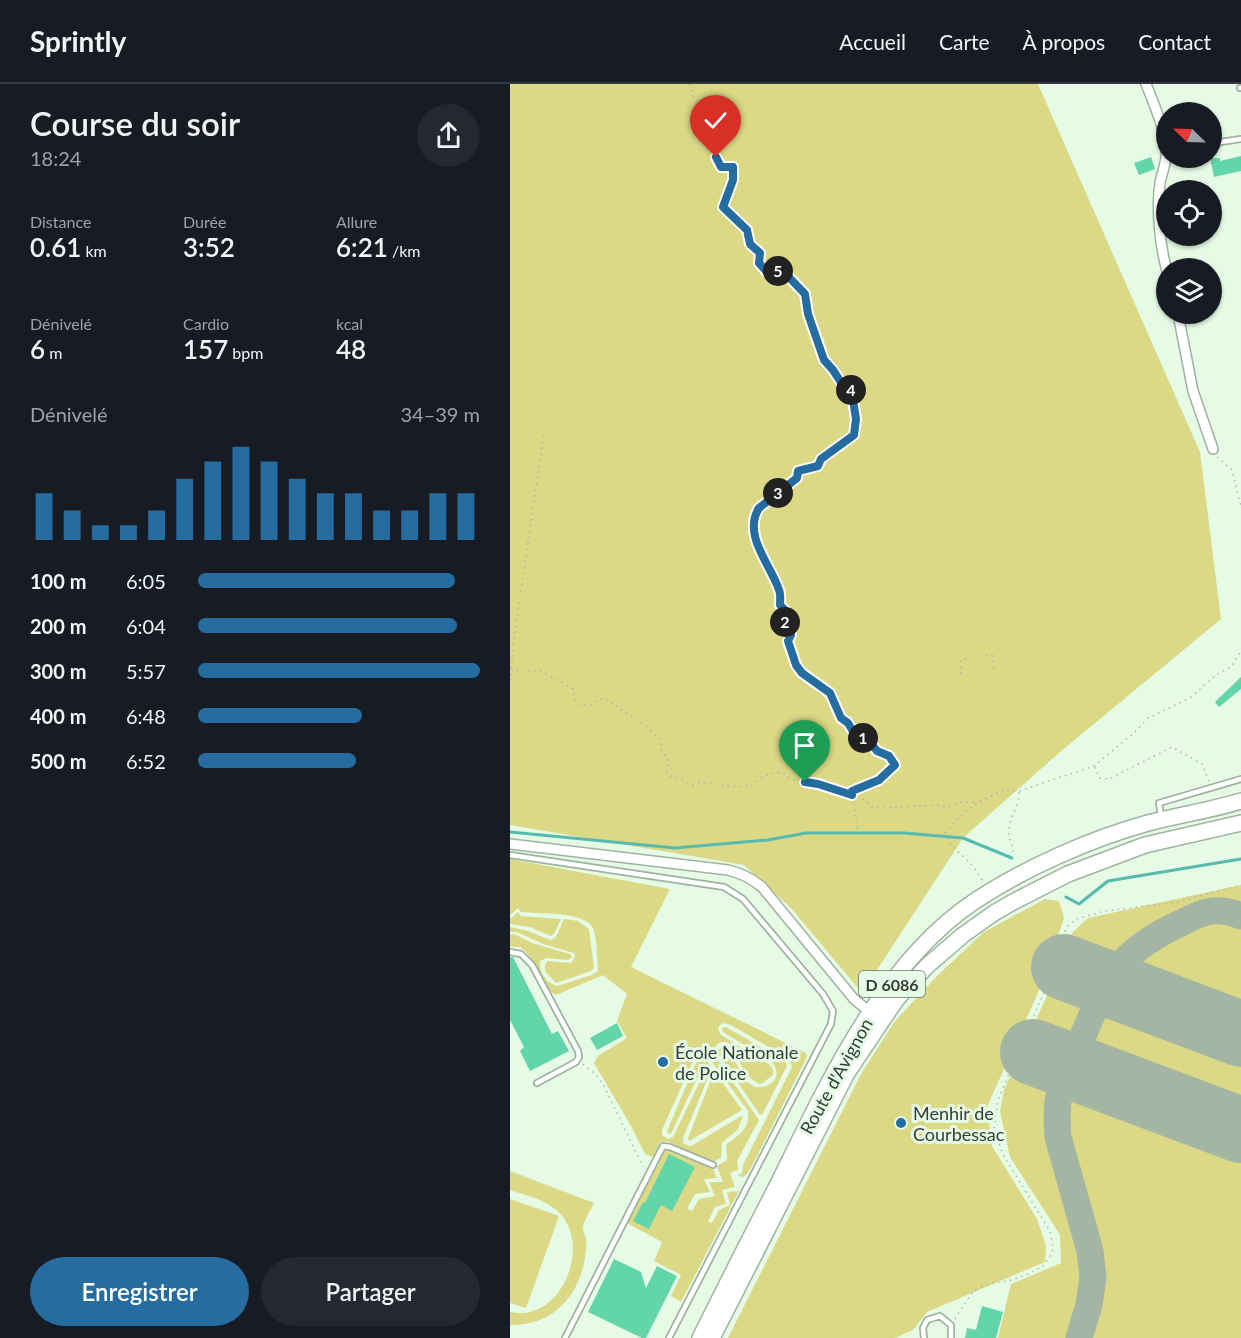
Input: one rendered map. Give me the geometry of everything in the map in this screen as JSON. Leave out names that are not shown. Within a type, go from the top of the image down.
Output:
[{"type":"main road","name":"Route d'Avignon","points":[[700,1338],[828,1086],[871,1013],[899,974],[933,935],[991,891],[1086,845],[1161,820],[1241,801]]},
{"type":"main road","name":"Route d'Avignon","points":[[712,1338],[847,1073],[883,1017],[916,976],[978,924],[1013,902],[1060,878],[1145,845],[1241,823]]},
{"type":"street","points":[[1146,84],[1153,100],[1166,151],[1160,192],[1161,235],[1165,258]]},
{"type":"street","points":[[1180,324],[1193,391],[1213,449]]},
{"type":"street","points":[[510,844],[741,873],[762,887],[854,999],[871,1013]]},
{"type":"lane","points":[[1222,142],[1241,139]]},
{"type":"lane","points":[[1161,820],[1159,803],[1241,779]]},
{"type":"lane","points":[[510,855],[724,887],[743,899],[823,994],[833,1011],[831,1024],[669,1338]]},
{"type":"lane","points":[[510,952],[521,954],[532,965],[578,1051],[578,1060],[537,1083]]},
{"type":"lane","points":[[566,1338],[661,1149],[665,1145],[713,1165]]},
{"type":"lane","points":[[737,1188],[743,1191]]},
{"type":"lane","points":[[924,1338],[925,1323],[931,1317],[944,1318],[951,1325],[953,1332],[951,1338]]},
{"type":"path","points":[[690,84],[693,96],[699,99],[704,112],[717,151],[716,157],[721,167],[733,167],[733,180],[723,207],[747,230],[750,244],[760,253],[759,263],[767,272],[783,271],[805,294],[808,314],[824,360],[844,387],[849,387],[855,396],[853,400],[856,419],[854,435],[821,459],[818,466],[798,471],[797,478],[759,508],[755,514],[754,526],[755,539],[780,591],[780,605],[785,610],[783,618],[791,635],[788,641],[796,665],[802,673],[830,693],[841,718],[848,723],[854,733],[870,742],[877,751],[889,756],[895,765],[879,780],[852,791],[858,833]]},
{"type":"path","points":[[510,681],[512,645],[544,433]]},
{"type":"path","points":[[1213,449],[1218,459],[1232,470],[1241,507]]},
{"type":"path","points":[[991,891],[968,861],[956,853],[945,833],[963,813],[1003,790],[1019,791],[1094,766],[1134,733],[1148,718],[1190,698],[1216,675],[1232,666],[1241,651]]},
{"type":"path","points":[[986,656],[992,655],[995,671]]},
{"type":"path","points":[[961,674],[961,660],[967,658]]},
{"type":"path","points":[[511,669],[523,672],[539,670],[573,689],[575,701],[580,705],[591,705],[599,699],[604,699],[647,727],[661,741],[661,749],[668,758],[667,772],[672,777],[679,778],[686,783],[751,786],[761,778],[775,772],[783,773],[793,780],[818,784],[852,795],[865,800],[872,807],[937,805],[949,807],[963,802],[977,803]]},
{"type":"path","points":[[1094,766],[1100,778],[1109,779],[1172,747],[1202,764],[1212,788]]},
{"type":"path","points":[[1012,858],[1014,852],[1009,831],[1014,811],[1020,801],[1019,791]]},
{"type":"path","points":[[951,1325],[965,1299],[973,1291],[990,1283],[1008,1281],[1026,1275],[1043,1266],[1052,1255],[1050,1231],[1003,1155],[994,1128],[998,1101],[1045,990],[1066,928],[1076,919],[1105,911],[1178,902],[1241,885]]},
{"type":"path","points":[[578,1060],[596,1074],[603,1084],[647,1175]]},
{"type":"shaded area","points":[[510,84],[1038,84],[1200,452],[1221,619],[1060,752],[963,838],[862,993],[791,908],[744,865],[510,825]]},
{"type":"shaded area","points":[[510,859],[670,889],[631,967],[806,1053],[807,1057],[751,1168],[743,1177],[737,1175],[742,1173],[743,1165],[792,1067],[789,1059],[731,1025],[722,1023],[718,1028],[721,1035],[770,1065],[773,1075],[761,1084],[745,1072],[729,1043],[721,1042],[715,1047],[713,1053],[759,1120],[737,1161],[738,1170],[730,1173],[735,1187],[722,1190],[726,1204],[715,1207],[708,1222],[712,1223],[719,1210],[730,1205],[727,1192],[739,1191],[681,1302],[671,1296],[681,1275],[654,1261],[662,1242],[627,1223],[666,1149],[712,1167],[717,1178],[704,1179],[710,1192],[695,1194],[687,1209],[692,1211],[699,1199],[715,1196],[709,1182],[723,1182],[717,1166],[727,1160],[726,1145],[745,1128],[748,1111],[704,1051],[697,1052],[662,1130],[662,1135],[668,1139],[673,1137],[704,1073],[708,1078],[683,1138],[684,1144],[691,1146],[743,1115],[738,1129],[722,1143],[721,1158],[713,1162],[667,1141],[660,1142],[653,1157],[645,1154],[594,1063],[598,1056],[627,1038],[617,1021],[627,994],[603,975],[556,995],[546,986],[526,952],[520,947],[510,947],[510,935],[514,934],[532,943],[570,954],[572,957],[568,960],[547,958],[540,961],[544,976],[557,986],[598,971],[595,937],[593,928],[588,923],[571,916],[521,912],[518,908],[510,915]]},
{"type":"shaded area","points":[[1241,885],[1241,1338],[998,1338],[1011,1284],[1061,1263],[1060,1235],[1010,1157],[1000,1112],[1004,1090],[1045,1000],[1072,933],[1088,918]]},
{"type":"shaded area","points":[[1045,899],[1059,901],[1064,918],[1041,986],[987,1107],[992,1146],[1037,1219],[1046,1246],[1045,1262],[927,1312],[913,1330],[895,1338],[728,1338],[861,1074],[895,1021],[938,975],[984,932]]},
{"type":"shaded area","points":[[518,912],[521,916],[561,919],[551,936],[530,927],[510,924],[510,919]]},
{"type":"shaded area","points":[[564,919],[578,921],[589,929],[594,968],[556,983],[545,971],[545,964],[548,961],[571,963],[575,957],[574,953],[543,944],[517,932],[510,932],[510,927],[551,940],[556,937]]},
{"type":"shaded area","points":[[726,1027],[785,1061],[787,1066],[762,1115],[717,1052],[721,1047],[728,1048],[746,1081],[755,1087],[771,1084],[776,1077],[775,1067],[772,1062],[723,1032],[722,1028]]},
{"type":"shaded area","points":[[703,1055],[742,1110],[689,1141],[688,1138],[712,1077],[708,1069],[700,1072],[671,1134],[667,1131],[699,1056]]},
{"type":"shaded area","points":[[510,1171],[594,1203],[583,1226],[586,1245],[582,1271],[570,1296],[551,1314],[539,1320],[510,1325],[510,1312],[533,1311],[556,1296],[569,1271],[573,1242],[569,1229],[558,1211],[539,1200],[510,1190]]},
{"type":"shaded area","points":[[510,1199],[559,1216],[526,1308],[510,1303]]},
{"type":"building","points":[[1241,156],[1241,171],[1214,177],[1212,168],[1222,168],[1222,161]]},
{"type":"building","points":[[1151,157],[1155,169],[1139,175],[1134,163]]},
{"type":"building","points":[[1241,677],[1241,689],[1219,707],[1215,702]]},
{"type":"building","points":[[510,957],[513,957],[552,1034],[558,1031],[569,1051],[530,1071],[520,1051],[524,1047],[510,1020]]},
{"type":"building","points":[[617,1023],[623,1036],[597,1050],[590,1038]]},
{"type":"building","points":[[669,1154],[695,1167],[672,1211],[661,1205],[649,1229],[633,1221],[643,1202],[645,1203]]},
{"type":"building","points":[[614,1259],[641,1272],[646,1288],[657,1266],[677,1276],[646,1338],[588,1312]]},
{"type":"building","points":[[982,1306],[1003,1312],[996,1338],[965,1338],[967,1328],[976,1330]]},
{"type":"waterway","points":[[510,832],[675,848],[768,840],[806,833],[904,833],[963,838],[1012,858]]},
{"type":"waterway","points":[[1066,897],[1079,904],[1108,881],[1241,859]]},
{"type":"taxiway","points":[[1079,1338],[1089,1305],[1093,1277],[1090,1251],[1058,1137],[1058,1101],[1066,1077],[1104,990],[1116,970],[1130,955],[1158,935],[1204,913],[1224,911],[1241,916]]},
{"type":"runway","points":[[1064,967],[1241,1034]]},
{"type":"runway","points":[[1033,1052],[1241,1130]]},
{"type":"place","name":"École Nationale de Police","points":[[663,1062]]},
{"type":"place","name":"Menhir de Courbessac","points":[[901,1123]]},
{"type":"route","points":[[716,157],[721,167],[733,167],[733,180],[723,207],[747,230],[750,244],[760,253],[759,263],[767,272],[783,271],[805,294],[808,314],[824,360],[844,387],[849,387],[855,396],[853,400],[856,419],[854,435],[821,459],[818,466],[798,471],[797,478],[759,508],[755,514],[755,539],[780,591],[780,605],[785,610],[783,618],[791,635],[788,641],[796,665],[802,673],[830,693],[841,718],[848,723],[854,733],[870,742],[877,751],[889,756],[895,765],[879,780],[852,791],[852,795],[805,782]]}]
